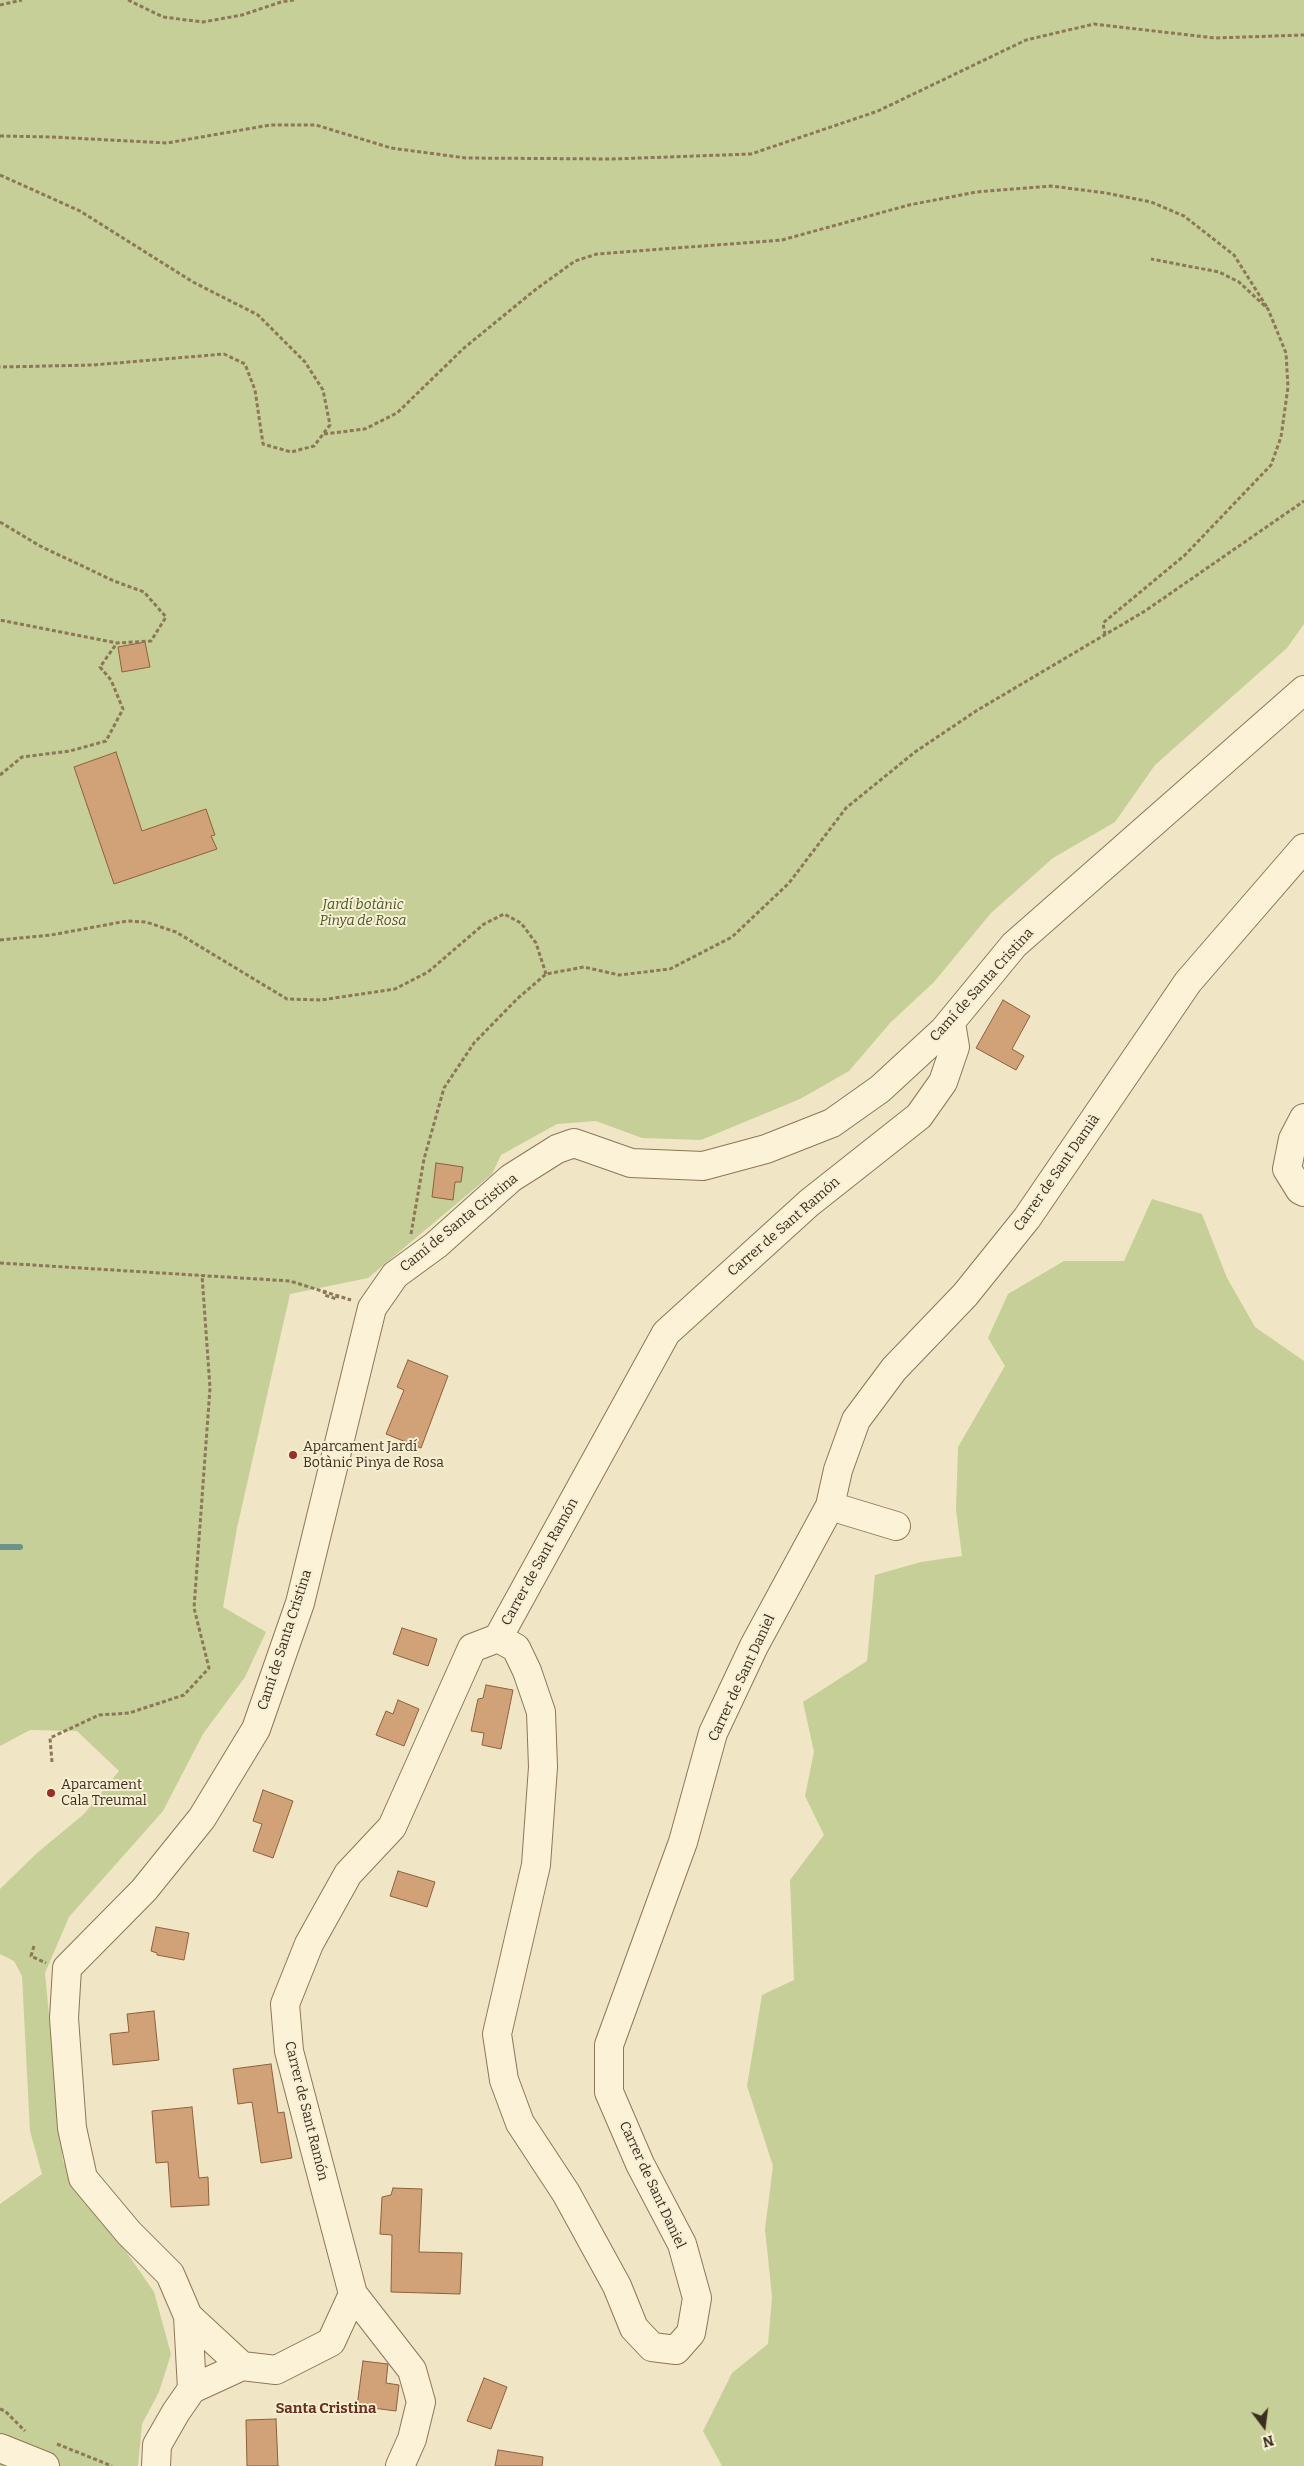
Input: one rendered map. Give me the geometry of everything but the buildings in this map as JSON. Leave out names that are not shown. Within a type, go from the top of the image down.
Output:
[{"type":"street","name":"Camí de Santa Cristina","points":[[192,2389],[188,2316],[170,2274],[129,2233],[83,2178],[72,2128],[64,2018],[67,1968],[144,1890],[202,1818],[256,1729],[300,1602],[372,1308],[395,1275],[436,1245],[511,1178],[558,1149],[574,1143],[631,1163],[703,1166],[766,1149],[832,1123],[880,1089],[951,1023],[1014,945],[1304,690]]},
{"type":"street","name":"Carrer de Sant Damià","points":[[830,1506],[838,1470],[856,1420],[894,1369],[966,1296],[1027,1218],[1096,1120],[1188,982],[1304,848]]},
{"type":"street","name":"Carrer de Sant Ramón","points":[[353,2294],[289,2051],[284,2004],[309,1944],[348,1874],[392,1827],[472,1648],[498,1638],[666,1332],[809,1203],[919,1116],[943,1082],[955,1047],[951,1023]]},
{"type":"street","points":[[1304,1118],[1293,1139],[1288,1169],[1300,1190],[1304,1192]]},
{"type":"street","points":[[830,1506],[896,1526]]},
{"type":"street","name":"Carrer de Sant Daniel","points":[[498,1638],[516,1648],[527,1671],[541,1712],[543,1767],[536,1866],[497,2034],[504,2080],[520,2123],[566,2194],[616,2286],[634,2328],[652,2347],[676,2350],[691,2333],[697,2298],[682,2244],[640,2164],[609,2092],[609,2045],[683,1842],[713,1733],[754,1646],[830,1506]]},
{"type":"street","points":[[156,2466],[157,2445],[192,2389],[242,2366],[276,2370],[331,2342],[353,2294],[392,2341],[412,2370],[421,2402],[412,2439],[400,2466]]},
{"type":"street","points":[[188,2316],[242,2366]]},
{"type":"street","points":[[0,2448],[48,2454]]},
{"type":"path","points":[[0,6],[22,0]]},
{"type":"path","points":[[128,0],[163,17],[203,22],[242,15],[281,2],[294,0]]},
{"type":"path","points":[[0,136],[167,143],[270,124],[316,125],[390,148],[466,158],[612,159],[751,154],[878,111],[1026,40],[1094,24],[1215,38],[1304,35]]},
{"type":"path","points":[[0,175],[80,211],[193,282],[258,315],[305,362],[323,390],[330,425],[314,446],[291,452],[263,444],[255,390],[245,364],[224,354],[93,365],[0,367]]},
{"type":"path","points":[[324,434],[365,429],[397,413],[464,348],[534,290],[575,261],[597,254],[782,240],[901,207],[976,192],[1051,186],[1106,192],[1151,202],[1184,216],[1234,255],[1268,308],[1286,353],[1288,387],[1282,437],[1271,465],[1185,555],[1103,623],[1106,635]]},
{"type":"path","points":[[1151,259],[1218,272],[1239,282],[1268,308]]},
{"type":"path","points":[[406,1267],[424,1159],[444,1088],[474,1043],[517,999],[546,974],[584,967],[620,975],[670,970],[732,937],[789,883],[846,808],[914,752],[976,711],[1145,612],[1304,500]]},
{"type":"path","points":[[0,522],[40,546],[114,581],[144,592],[166,617],[151,641],[117,643],[0,620]]},
{"type":"path","points":[[0,774],[22,757],[70,751],[106,741],[123,709],[111,680],[100,667],[117,643]]},
{"type":"path","points":[[0,940],[51,935],[127,921],[146,922],[176,932],[287,999],[321,1000],[395,989],[428,972],[484,924],[504,914],[521,923],[536,943],[546,974]]},
{"type":"path","points":[[0,1264],[290,1281],[325,1290],[372,1308]]},
{"type":"path","points":[[52,1762],[50,1738],[99,1715],[129,1713],[184,1695],[209,1668],[194,1608],[210,1388],[202,1275]]},
{"type":"path","points":[[34,1946],[31,1956],[45,1964],[49,1960]]},
{"type":"path","points":[[0,2409],[5,2410],[26,2432]]},
{"type":"path","points":[[48,2454],[112,2466]]},
{"type":"green space","name":"Jardí botànic Pinya de Rosa","points":[[0,0],[1304,0],[1304,624],[1287,648],[1155,765],[1115,822],[1053,858],[991,913],[934,982],[890,1023],[849,1071],[800,1099],[701,1140],[642,1138],[596,1121],[557,1124],[501,1155],[492,1174],[368,1278],[290,1294],[237,1528],[223,1607],[266,1632],[245,1677],[203,1734],[163,1811],[69,1917],[45,1973],[63,2161],[91,2210],[125,2250],[154,2292],[171,2354],[159,2392],[142,2424],[138,2466],[0,2466],[0,2204],[42,2174],[30,2131],[22,1976],[14,1961],[0,1954],[0,1889],[37,1853],[84,1814],[119,1771],[77,1731],[30,1730],[0,1746]]},
{"type":"green space","points":[[1152,1199],[1202,1214],[1227,1278],[1255,1327],[1304,1361],[1304,2466],[722,2466],[703,2431],[732,2373],[768,2344],[772,2297],[765,2229],[773,2166],[747,2086],[762,1995],[794,1980],[790,1880],[824,1835],[805,1796],[814,1752],[803,1702],[867,1661],[875,1575],[921,1562],[962,1556],[956,1510],[958,1447],[1005,1366],[988,1338],[1008,1294],[1064,1261],[1124,1261]]},
{"type":"waterway","points":[[0,1547],[20,1547]]},
{"type":"place","name":"Aparcament Jardí Botànic Pinya de Rosa","points":[[293,1455]]},
{"type":"place","name":"Aparcament Cala Treumal","points":[[51,1793]]},
{"type":"district","name":"Santa Cristina","points":[[326,2409]]}]
